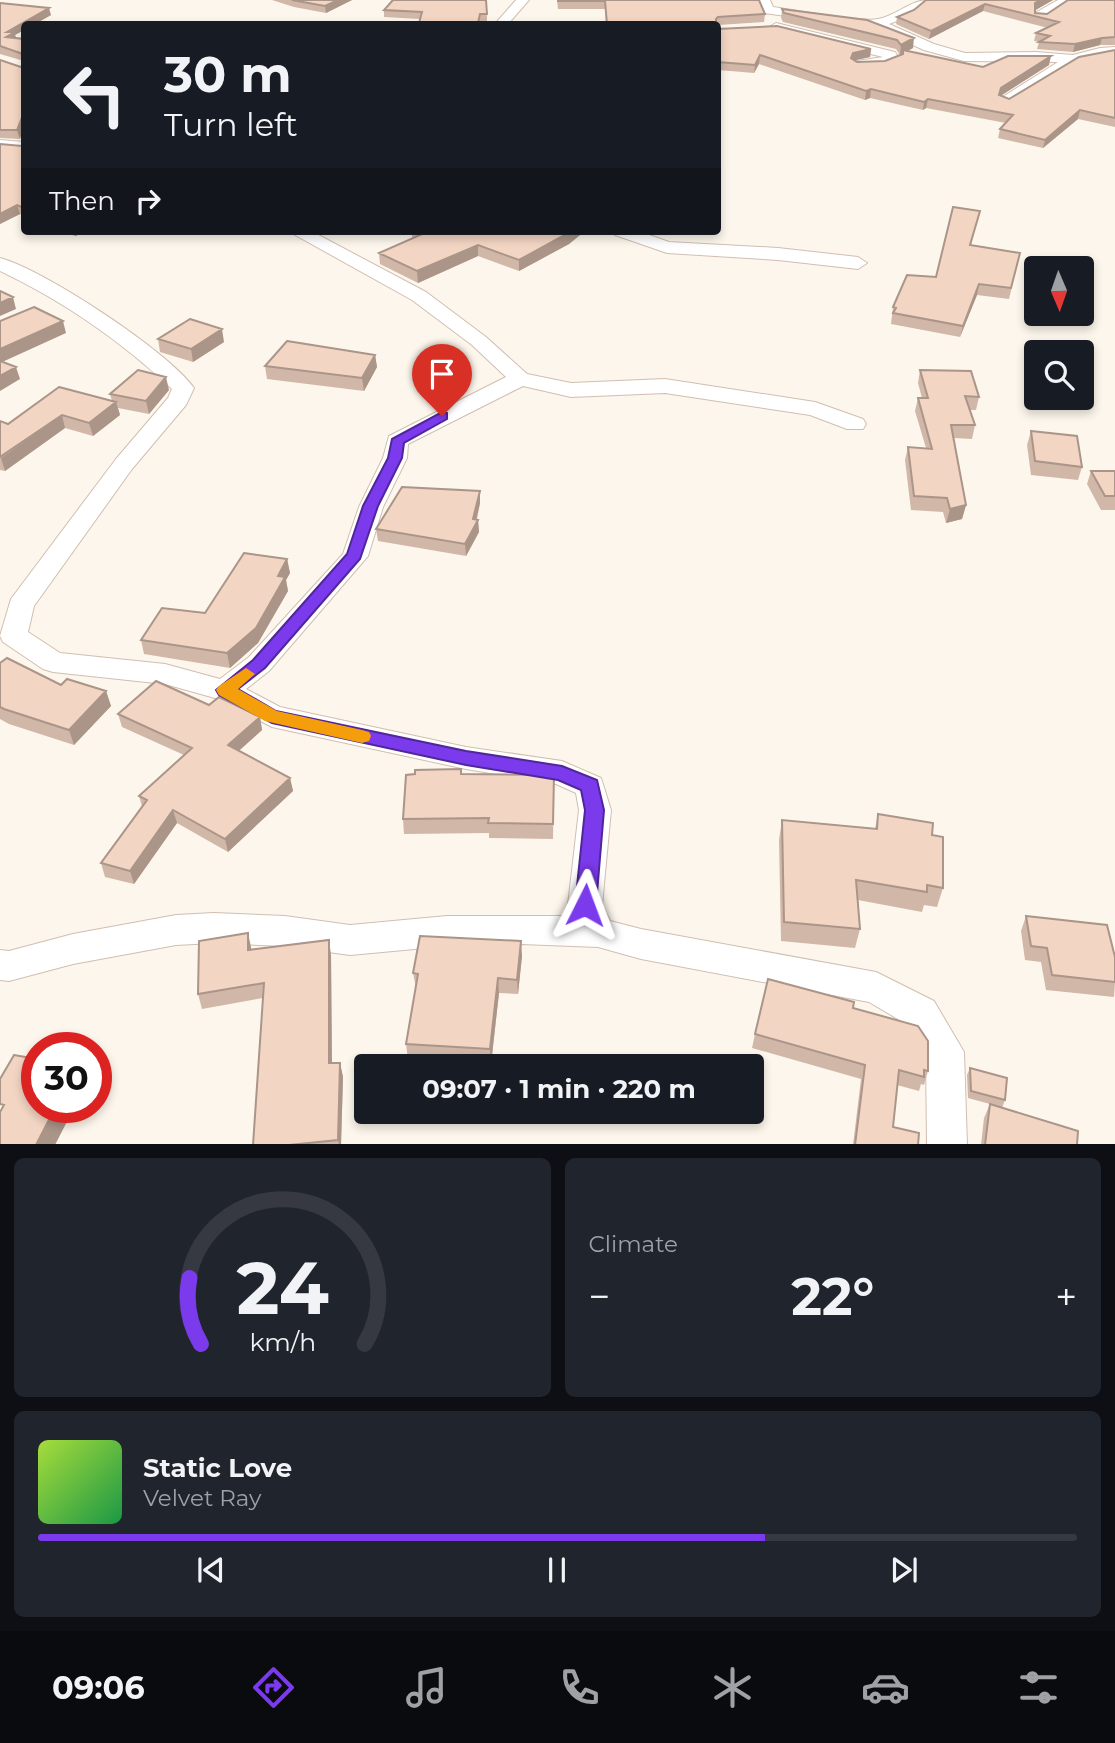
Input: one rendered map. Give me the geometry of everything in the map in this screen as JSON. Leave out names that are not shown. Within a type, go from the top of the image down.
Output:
[{"type":"street","points":[[504,21],[523,0]]},
{"type":"street","points":[[878,24],[908,12],[923,0]]},
{"type":"street","points":[[1040,16],[1067,0]]},
{"type":"street","points":[[859,65],[894,60],[890,55],[804,32],[768,28],[766,5],[878,24],[929,47],[964,57],[1036,56],[1074,59]]},
{"type":"street","points":[[1006,101],[1074,59],[1099,50],[1115,51]]},
{"type":"street","points":[[0,145],[21,147]]},
{"type":"street","points":[[305,235],[419,296],[479,341],[520,379],[571,390],[678,388],[815,409],[855,424]]},
{"type":"street","points":[[632,235],[667,247],[778,254],[858,263]]},
{"type":"street","points":[[0,264],[29,276],[50,304],[161,366],[183,387],[178,400],[124,464],[20,605],[7,635],[53,662],[165,674],[225,690],[272,716],[466,758],[562,773],[590,786],[595,810],[585,905],[598,932]]},
{"type":"street","points":[[225,690],[259,664],[355,556],[371,506],[395,458],[397,442],[442,416],[520,379]]},
{"type":"street","points":[[0,965],[176,930],[214,928],[285,931],[350,940],[447,931],[521,929],[598,932],[667,949],[876,988],[921,1013],[945,1052],[947,1144]]},
{"type":"building","points":[[292,0],[338,0],[325,6]]},
{"type":"building","points":[[393,0],[486,0],[487,14],[480,14],[478,21],[420,21],[422,12],[384,10]]},
{"type":"building","points":[[759,0],[765,14],[718,17],[716,21],[607,21],[605,1],[558,1]]},
{"type":"building","points":[[926,0],[1041,0],[1035,3],[1035,13],[1047,14],[1068,0],[1115,0],[1115,37],[1075,44],[1039,42],[1050,36],[1036,33],[1059,22],[985,4],[931,31],[897,17],[914,10]]},
{"type":"building","points":[[0,3],[49,8],[26,21],[21,21],[21,24],[7,32],[15,32],[6,37],[21,39],[21,53],[0,46]]},
{"type":"building","points":[[782,9],[867,20],[914,38],[901,45],[897,40],[784,13]]},
{"type":"building","points":[[777,26],[871,49],[853,53],[851,58],[857,62],[885,61],[903,54],[903,50],[983,67],[1008,56],[1051,56],[1001,88],[999,95],[1009,99],[1079,57],[1115,50],[1115,118],[1080,110],[1045,140],[1000,129],[1013,115],[928,99],[924,102],[871,89],[866,91],[760,55],[755,65],[721,62],[721,29]]},
{"type":"building","points":[[0,60],[21,67],[21,120],[17,130],[0,130]]},
{"type":"building","points":[[0,144],[21,146],[21,207],[17,205],[0,214]]},
{"type":"building","points":[[953,207],[980,211],[970,245],[1020,253],[1011,288],[979,284],[963,326],[893,313],[907,275],[936,277]]},
{"type":"building","points":[[420,235],[565,235],[519,260],[478,245],[417,271],[379,253]]},
{"type":"building","points":[[0,291],[13,297],[0,303]]},
{"type":"building","points":[[34,307],[63,321],[0,349],[0,321]]},
{"type":"building","points":[[190,319],[222,329],[191,349],[158,339]]},
{"type":"building","points":[[287,341],[375,355],[362,378],[265,366]]},
{"type":"building","points":[[0,361],[16,367],[0,376]]},
{"type":"building","points":[[138,370],[166,377],[146,401],[110,394]]},
{"type":"building","points":[[920,370],[971,371],[979,397],[965,396],[975,425],[951,425],[966,505],[950,509],[947,498],[914,496],[908,447],[932,449],[918,398],[928,398]]},
{"type":"building","points":[[59,387],[116,402],[89,423],[62,415],[0,457],[0,421],[8,424]]},
{"type":"building","points":[[1031,431],[1077,436],[1082,467],[1035,461]]},
{"type":"building","points":[[1091,471],[1115,471],[1115,496],[1105,496]]},
{"type":"building","points":[[402,487],[480,491],[473,519],[478,520],[465,544],[376,529]]},
{"type":"building","points":[[244,553],[287,559],[278,576],[285,577],[256,628],[227,653],[141,640],[162,608],[205,613]]},
{"type":"building","points":[[7,658],[61,685],[67,679],[106,691],[69,730],[4,709],[0,707],[0,663]]},
{"type":"building","points":[[156,681],[209,705],[219,697],[260,717],[228,745],[290,778],[225,839],[173,810],[130,871],[101,863],[147,800],[139,796],[192,748],[118,714]]},
{"type":"building","points":[[461,769],[461,774],[554,775],[553,824],[488,823],[489,818],[403,819],[406,775],[415,774],[415,770]]},
{"type":"building","points":[[878,814],[933,823],[932,835],[943,837],[943,888],[927,885],[927,892],[856,880],[860,929],[784,922],[782,820],[877,829]]},
{"type":"building","points":[[1026,916],[1107,925],[1115,957],[1115,982],[1052,975],[1047,948],[1031,946]]},
{"type":"building","points":[[248,933],[248,950],[329,940],[329,1063],[340,1063],[338,1140],[299,1144],[253,1144],[264,983],[198,994],[199,941]]},
{"type":"building","points":[[420,936],[521,941],[517,980],[498,978],[490,1049],[406,1044],[418,974],[413,973]]},
{"type":"building","points":[[768,979],[854,1002],[853,1008],[918,1026],[928,1041],[928,1071],[924,1070],[924,1077],[899,1070],[893,1127],[919,1133],[918,1144],[855,1144],[865,1065],[755,1034]]},
{"type":"building","points":[[14,1055],[21,1056],[21,1123],[47,1123],[37,1144],[0,1144],[0,1112],[4,1105],[0,1104],[0,1079]]},
{"type":"building","points":[[970,1068],[1007,1078],[1005,1100],[971,1091]]},
{"type":"building","points":[[990,1104],[1078,1131],[1077,1144],[985,1144]]},
{"type":"slow traffic","points":[[246,674],[225,690],[272,716],[362,736]]},
{"type":"route","points":[[442,416],[397,442],[395,458],[371,506],[355,556],[259,664],[225,690],[272,716],[466,758],[562,773],[590,786],[595,810],[586,874],[585,905]]}]
